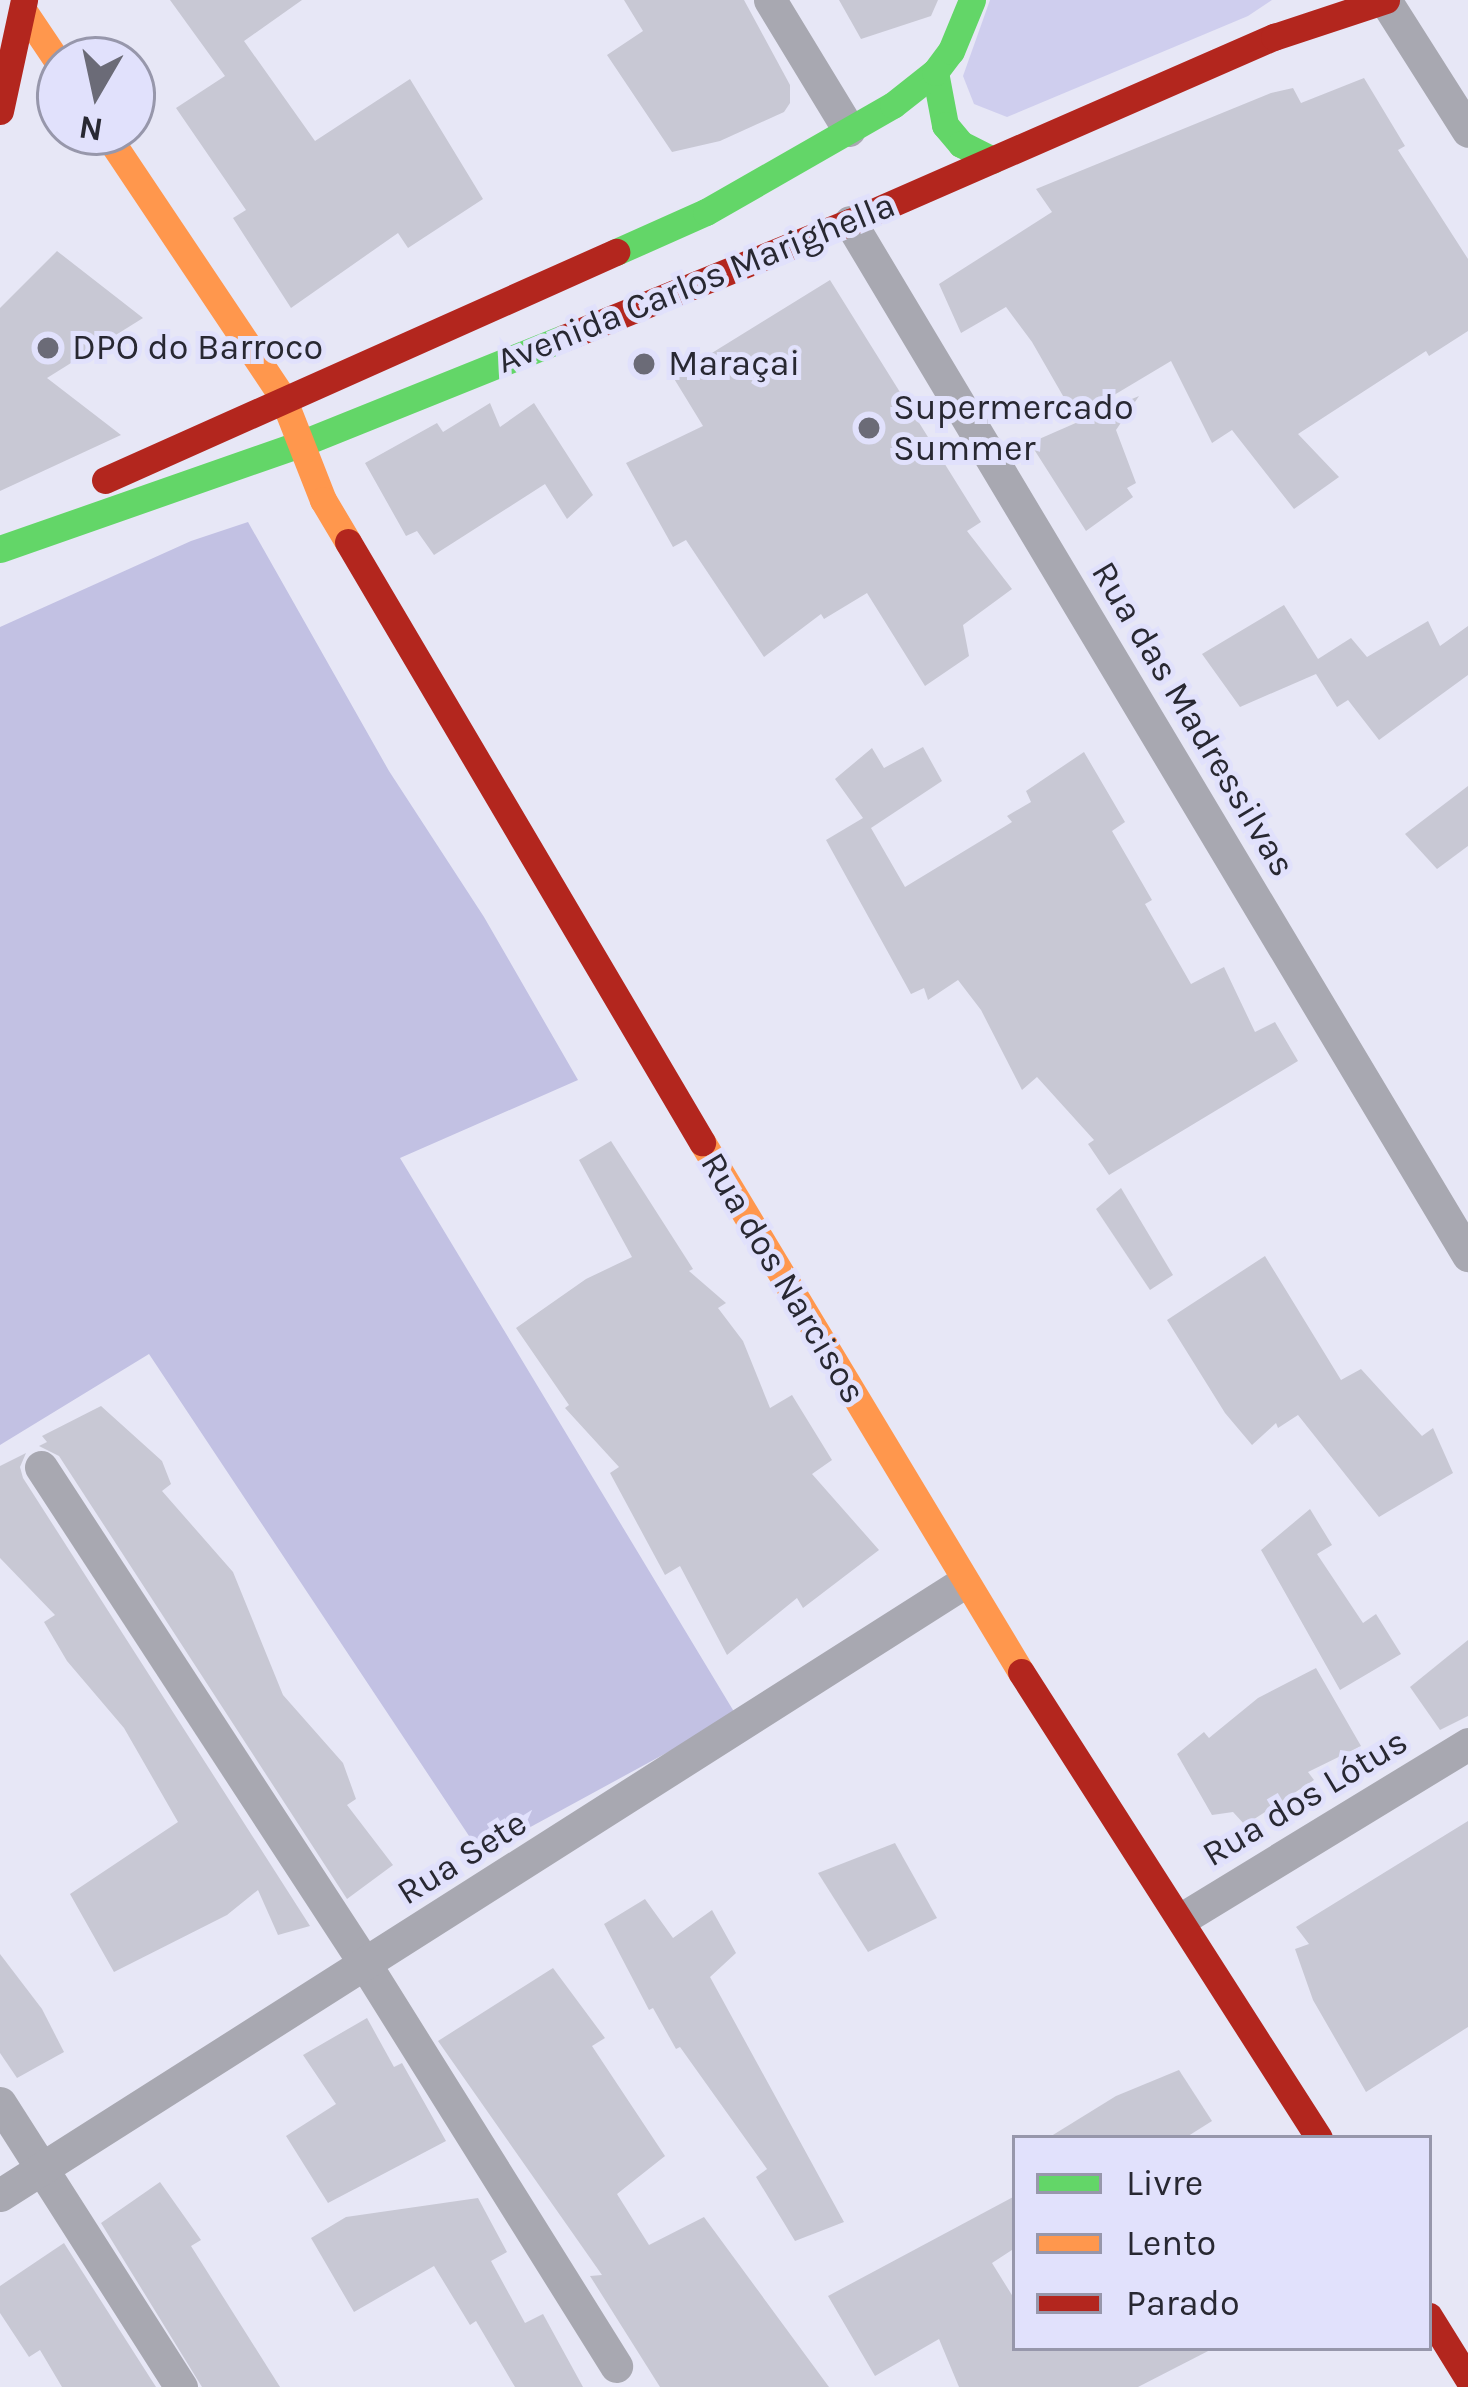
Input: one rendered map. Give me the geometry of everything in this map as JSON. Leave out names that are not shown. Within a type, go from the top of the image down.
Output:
[{"type":"main road","points":[[972,0],[951,52],[935,73],[945,125],[961,144],[992,160]]},
{"type":"main road","points":[[1274,37],[1292,0]]},
{"type":"main road","name":"Avenida Carlos Marighella","points":[[0,549],[300,444],[850,222],[1274,37],[1385,0]]},
{"type":"main road","points":[[23,5],[42,36]]},
{"type":"main road","points":[[0,111],[23,5]]},
{"type":"main road","name":"Avenida Carlos Marighella","points":[[0,531],[283,398],[675,227],[849,130],[935,73]]},
{"type":"main road","name":"Rua dos Narcisos","points":[[121,156],[283,398],[323,500],[963,1583],[1183,1918],[1317,2135]]},
{"type":"main road","points":[[1432,2321],[1468,2380]]},
{"type":"street","points":[[770,0],[849,130]]},
{"type":"street","points":[[1385,0],[1468,130]]},
{"type":"street","name":"Rua das Madressilvas","points":[[850,222],[1468,1255]]},
{"type":"street","points":[[41,1467],[365,1964],[616,2366]]},
{"type":"street","name":"Rua Sete","points":[[0,2195],[963,1583]]},
{"type":"street","name":"Rua dos Lótus","points":[[1183,1918],[1468,1744]]},
{"type":"street","points":[[0,2103],[181,2387]]},
{"type":"shaded area","points":[[990,0],[1272,0],[1248,16],[1007,117],[974,104],[963,76]]},
{"type":"shaded area","points":[[248,522],[389,771],[484,917],[578,1080],[400,1158],[736,1715],[481,1854],[149,1354],[0,1445],[0,627],[191,541]]},
{"type":"building","points":[[170,0],[302,0],[244,41],[315,141],[410,79],[483,199],[408,248],[398,233],[291,308],[233,218],[246,210],[176,108],[225,76]]},
{"type":"building","points":[[624,0],[744,0],[790,85],[790,103],[784,112],[720,141],[672,152],[607,55],[643,31]]},
{"type":"building","points":[[839,0],[938,0],[931,16],[861,39]]},
{"type":"building","points":[[1364,78],[1405,146],[1398,150],[1468,259],[1468,331],[1429,356],[1426,351],[1298,434],[1339,477],[1294,509],[1232,430],[1212,443],[1171,361],[1104,401],[1108,409],[1139,396],[1116,430],[1136,483],[1127,488],[1133,497],[1086,531],[1030,443],[1078,422],[1032,342],[1006,307],[961,333],[939,284],[1052,212],[1036,189],[1271,93],[1293,88],[1301,103]]},
{"type":"building","name":"DPO do Barroco","points":[[57,251],[143,318],[47,378],[121,435],[0,491],[0,308]]},
{"type":"building","points":[[830,280],[981,522],[967,531],[1012,589],[963,625],[969,656],[925,686],[867,593],[824,619],[821,614],[764,657],[686,540],[673,547],[626,463],[703,426],[673,377]]},
{"type":"building","points":[[490,403],[500,427],[534,403],[593,495],[567,519],[545,484],[434,555],[417,531],[406,536],[365,463],[437,423],[443,432]]},
{"type":"building","points":[[1284,605],[1318,659],[1351,638],[1367,657],[1428,621],[1440,646],[1468,626],[1468,675],[1379,740],[1348,700],[1337,707],[1316,674],[1240,707],[1202,654]]},
{"type":"building","points":[[923,747],[942,781],[871,828],[905,887],[1012,822],[1007,816],[1031,802],[1026,791],[1084,752],[1125,822],[1112,831],[1152,900],[1145,904],[1191,984],[1224,967],[1255,1032],[1275,1022],[1298,1061],[1109,1175],[1088,1144],[1094,1140],[1037,1077],[1022,1090],[981,1010],[958,980],[928,1000],[924,988],[911,994],[826,840],[863,818],[835,779],[872,748],[884,768]]},
{"type":"building","points":[[1468,786],[1468,846],[1437,869],[1405,834]]},
{"type":"building","points":[[611,1141],[693,1269],[689,1271],[726,1303],[718,1308],[743,1341],[770,1408],[792,1395],[832,1460],[812,1474],[879,1550],[803,1608],[797,1598],[727,1655],[680,1566],[665,1575],[610,1473],[619,1467],[565,1408],[569,1405],[516,1328],[586,1279],[632,1257],[579,1160]]},
{"type":"building","points":[[1121,1188],[1173,1275],[1150,1290],[1096,1209]]},
{"type":"building","points":[[1265,1256],[1341,1380],[1361,1369],[1422,1436],[1433,1428],[1453,1473],[1379,1517],[1298,1415],[1278,1428],[1276,1423],[1252,1445],[1225,1413],[1167,1320]]},
{"type":"building","points":[[101,1406],[162,1461],[171,1484],[162,1491],[233,1572],[283,1695],[343,1763],[356,1799],[347,1805],[393,1865],[347,1899],[59,1456],[39,1446],[47,1442],[42,1436]]},
{"type":"building","points":[[26,1453],[20,1467],[23,1478],[310,1926],[278,1935],[258,1890],[227,1915],[114,1972],[70,1894],[178,1822],[124,1728],[67,1661],[44,1622],[55,1615],[0,1558],[0,1466]]},
{"type":"building","points":[[1310,1509],[1332,1545],[1317,1554],[1363,1623],[1376,1614],[1401,1654],[1340,1690],[1261,1550]]},
{"type":"building","points":[[1468,1640],[1468,1716],[1440,1730],[1410,1687]]},
{"type":"building","points":[[1316,1668],[1361,1746],[1308,1772],[1314,1780],[1245,1825],[1233,1812],[1212,1815],[1177,1754],[1204,1732],[1209,1738],[1258,1698]]},
{"type":"building","points":[[1468,1821],[1468,2027],[1366,2092],[1313,2000],[1295,1949],[1309,1944],[1296,1927]]},
{"type":"building","points":[[895,1843],[937,1918],[868,1952],[818,1873]]},
{"type":"building","points":[[645,1899],[673,1938],[712,1910],[736,1953],[710,1977],[844,2222],[795,2241],[756,2177],[767,2169],[680,2047],[676,2049],[653,2008],[649,2010],[604,1924]]},
{"type":"building","points":[[0,1954],[42,2009],[64,2052],[17,2078],[0,2053]]},
{"type":"building","points":[[553,1968],[605,2038],[592,2046],[665,2156],[617,2194],[649,2245],[704,2217],[829,2387],[660,2387],[590,2276],[602,2275],[438,2041]]},
{"type":"building","points":[[367,2018],[394,2067],[402,2063],[446,2141],[328,2203],[286,2136],[336,2104],[303,2055]]},
{"type":"building","points":[[1179,2070],[1212,2121],[1190,2135],[1053,2135],[1116,2096]]},
{"type":"building","points":[[160,2182],[201,2240],[191,2246],[280,2387],[202,2387],[101,2223]]},
{"type":"building","points":[[478,2198],[507,2252],[491,2261],[525,2323],[543,2314],[583,2387],[515,2387],[476,2321],[470,2325],[434,2266],[354,2312],[311,2238],[346,2217]]},
{"type":"building","points":[[1012,2198],[1012,2250],[992,2263],[1012,2295],[1012,2351],[1208,2351],[1138,2387],[959,2387],[939,2339],[875,2376],[828,2296]]},
{"type":"building","points":[[64,2243],[156,2387],[62,2387],[40,2350],[29,2357],[0,2313],[0,2286]]},
{"type":"traffic: fast","points":[[616,252],[706,212],[893,105],[935,72],[951,51],[972,0]]},
{"type":"traffic: fast","points":[[935,72],[945,125],[961,144],[992,160]]},
{"type":"traffic: fast","points":[[0,549],[300,444],[564,338]]},
{"type":"traffic: slow","points":[[23,10],[40,36]]},
{"type":"traffic: slow","points":[[121,156],[283,398],[323,500],[348,542]]},
{"type":"traffic: slow","points":[[702,1142],[1021,1672]]},
{"type":"traffic: jam","points":[[0,111],[24,0]]},
{"type":"traffic: jam","points":[[564,338],[850,222],[1274,37],[1386,0]]},
{"type":"traffic: jam","points":[[105,480],[616,252]]},
{"type":"traffic: jam","points":[[348,542],[702,1142]]},
{"type":"traffic: jam","points":[[1021,1672],[1317,2135]]},
{"type":"traffic: jam","points":[[1432,2321],[1468,2379]]},
{"type":"place","name":"DPO do Barroco","points":[[48,348]]},
{"type":"place","name":"Maraçai","points":[[644,364]]},
{"type":"place","name":"Supermercado Summer","points":[[869,428]]}]
